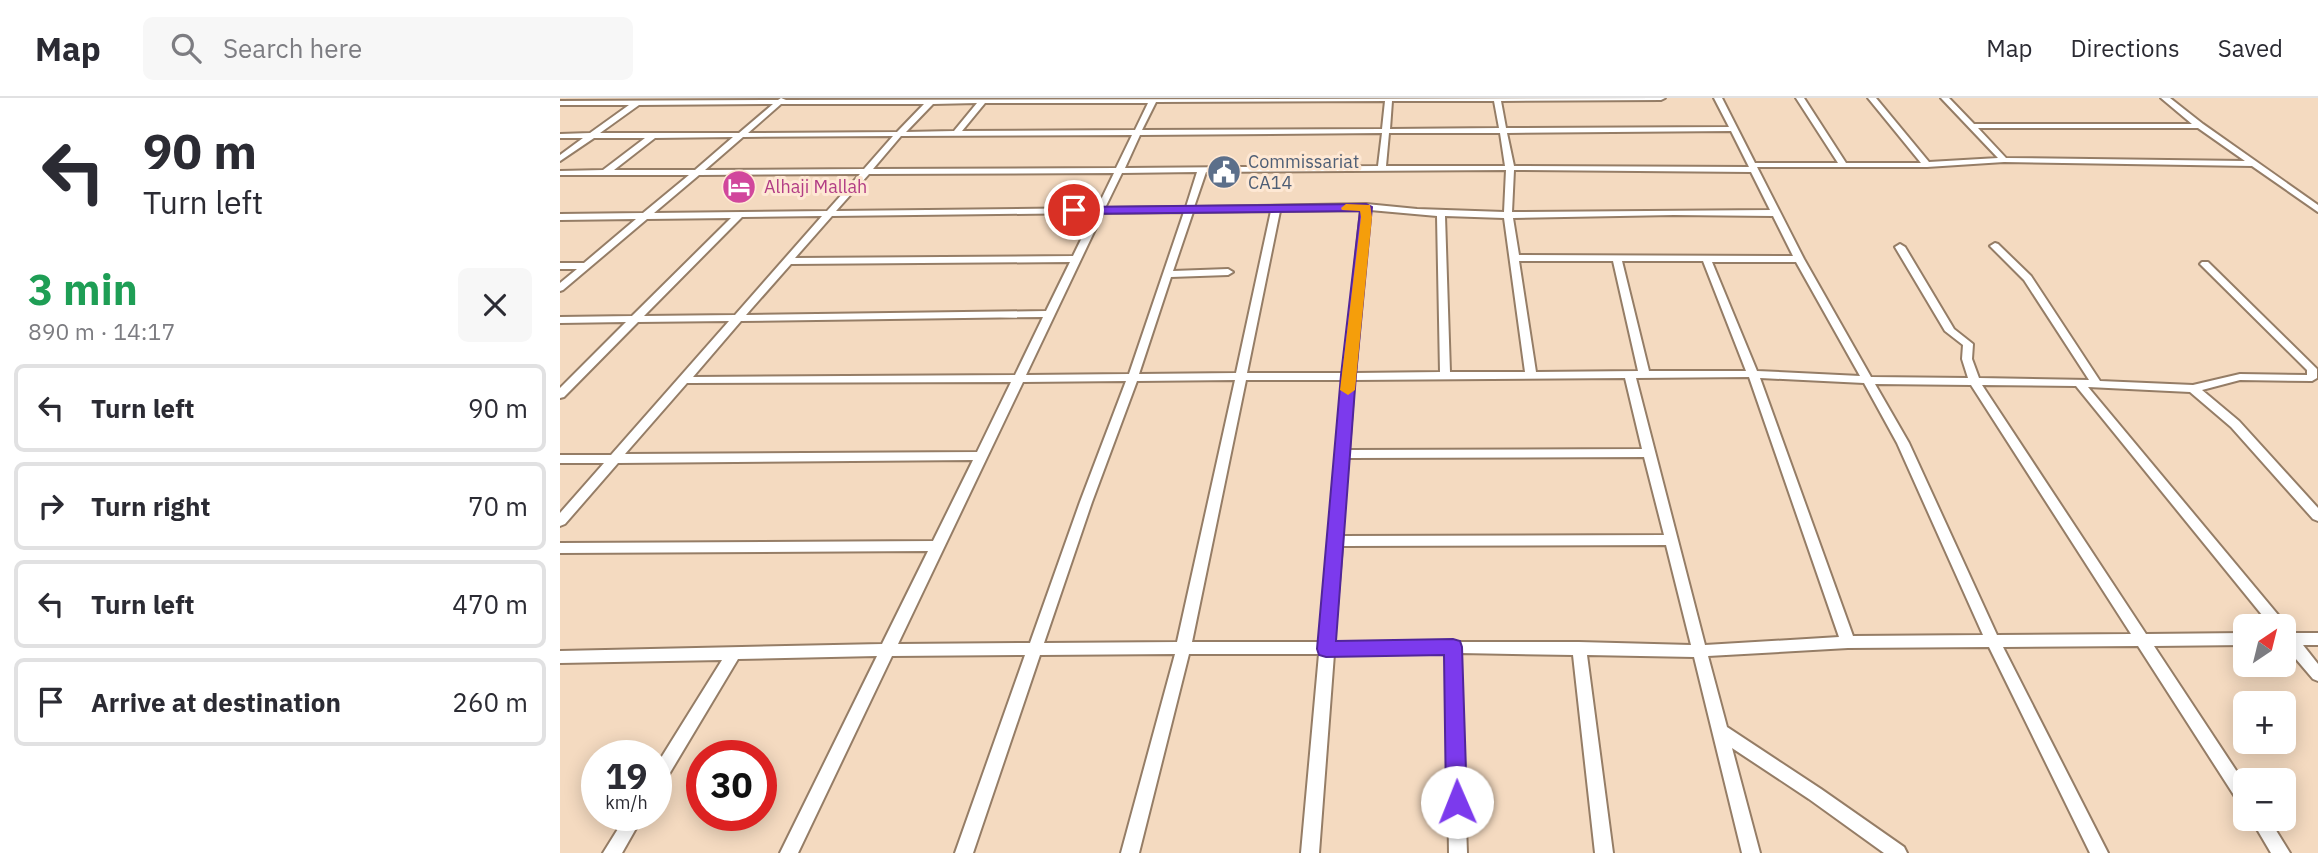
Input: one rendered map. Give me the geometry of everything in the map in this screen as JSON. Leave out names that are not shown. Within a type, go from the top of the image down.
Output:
[{"type":"street","points":[[1497,98],[1510,168],[1508,214],[1531,374]]},
{"type":"street","points":[[560,103],[641,100],[982,102],[1661,98]]},
{"type":"street","points":[[1718,98],[1799,259],[1869,380],[1923,483],[1993,641],[2099,853]]},
{"type":"street","points":[[1800,98],[1844,165]]},
{"type":"street","points":[[1872,98],[1927,164]]},
{"type":"street","points":[[1945,98],[2004,160]]},
{"type":"street","points":[[2165,98],[2200,126],[2318,209]]},
{"type":"street","points":[[789,853],[1154,99]]},
{"type":"street","points":[[1382,170],[1389,99]]},
{"type":"street","points":[[560,159],[641,100]]},
{"type":"street","points":[[560,288],[782,100]]},
{"type":"street","points":[[560,521],[737,317],[932,100]]},
{"type":"street","points":[[957,133],[982,102]]},
{"type":"street","points":[[1972,126],[2200,126]]},
{"type":"street","points":[[560,136],[1734,129]]},
{"type":"street","points":[[605,173],[654,135]]},
{"type":"street","points":[[560,173],[1753,167],[2004,160],[2255,164]]},
{"type":"street","points":[[964,853],[1037,650],[1086,502],[1133,377],[1202,171]]},
{"type":"street","points":[[560,217],[1366,207],[1395,212],[1441,213],[1718,211],[1776,214]]},
{"type":"street","points":[[1310,853],[1349,375],[1366,207]]},
{"type":"street","points":[[1130,853],[1183,650],[1276,210]]},
{"type":"street","points":[[1441,213],[1445,374]]},
{"type":"street","points":[[560,394],[740,214]]},
{"type":"street","points":[[1995,246],[2028,278],[2096,383]]},
{"type":"street","points":[[1900,247],[1950,331],[1968,344],[1967,359],[1975,381],[2233,780]]},
{"type":"street","points":[[1516,258],[1799,259]]},
{"type":"street","points":[[1617,258],[1644,374]]},
{"type":"street","points":[[1706,258],[1753,374],[1848,642]]},
{"type":"street","points":[[788,261],[1077,259]]},
{"type":"street","points":[[682,380],[1753,374],[1869,380],[2096,383],[2193,388],[2240,377],[2312,378],[2312,369],[2205,264]]},
{"type":"street","points":[[560,266],[585,266]]},
{"type":"street","points":[[1167,274],[1228,272]]},
{"type":"street","points":[[560,320],[1049,314]]},
{"type":"street","points":[[1629,374],[1751,853]]},
{"type":"street","points":[[2079,383],[2269,614]]},
{"type":"street","points":[[2193,388],[2235,424],[2318,516]]},
{"type":"street","points":[[1343,454],[1649,453]]},
{"type":"street","points":[[560,459],[982,456]]},
{"type":"street","points":[[1336,541],[1672,540]]},
{"type":"street","points":[[560,548],[936,546]]},
{"type":"street","points":[[2296,638],[2318,639]]},
{"type":"street","points":[[560,657],[888,650],[1453,647],[1699,651],[1848,642],[2233,639]]},
{"type":"street","points":[[1453,647],[1458,853]]},
{"type":"street","points":[[1578,648],[1604,853]]},
{"type":"street","points":[[2296,649],[2318,675]]},
{"type":"street","points":[[672,755],[733,655]]},
{"type":"street","points":[[1721,732],[1815,793],[1898,853]]},
{"type":"street","points":[[612,853],[626,831]]},
{"type":"street","points":[[2267,831],[2281,853]]},
{"type":"slow traffic","points":[[1346,208],[1366,207],[1367,217],[1348,390]]},
{"type":"place","name":"Commissariat CA14","points":[[1224,172]]},
{"type":"place","name":"Alhaji Mallah","points":[[739,187]]},
{"type":"route","points":[[1074,210],[1187,211],[1366,207],[1326,649],[1453,647],[1457,802]]}]
